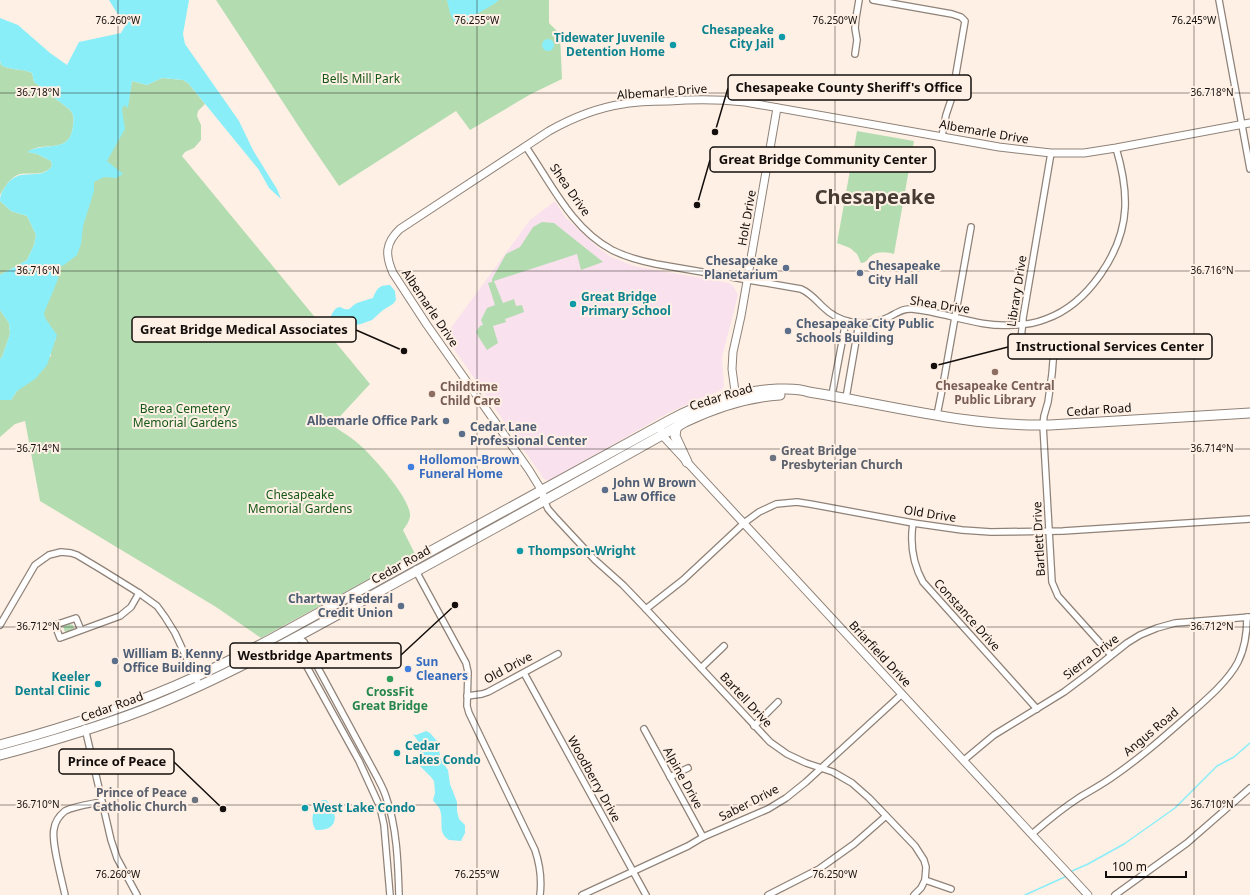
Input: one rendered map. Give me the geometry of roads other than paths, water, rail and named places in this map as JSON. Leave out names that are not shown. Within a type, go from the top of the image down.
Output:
[{"type":"main road","name":"Cedar Road","points":[[0,745],[80,722],[197,681],[296,636],[416,571],[543,496],[661,430],[694,408],[713,401],[802,394],[809,392],[937,415],[1000,424],[1043,425],[1250,413]]},
{"type":"main road","name":"Cedar Road","points":[[661,430],[679,425],[736,399]]},
{"type":"main road","points":[[679,425],[676,429],[675,436],[687,462]]},
{"type":"main road","name":"Cedar Road","points":[[0,755],[86,730],[143,710],[361,589],[543,496]]},
{"type":"main road","points":[[274,637],[296,636],[296,632],[300,628],[343,604],[361,589]]},
{"type":"street","points":[[855,54],[857,40],[855,31],[859,0]]},
{"type":"street","points":[[873,0],[952,14],[961,17],[965,21],[952,97],[946,115],[942,136]]},
{"type":"street","points":[[1219,0],[1250,168]]},
{"type":"street","name":"Albemarle Drive","points":[[543,496],[510,442],[397,280],[390,266],[387,253],[391,241],[400,229],[549,131],[575,118],[601,108],[623,104],[692,99],[719,99],[942,136],[999,147],[1051,154],[1084,153],[1250,123]]},
{"type":"street","name":"Holt Drive","points":[[736,399],[732,369],[733,352],[777,108]]},
{"type":"street","name":"Shea Drive","points":[[526,147],[562,202],[581,226],[612,250],[655,264],[806,291],[832,314],[846,321],[859,323],[879,321],[907,309],[955,316],[995,325],[1023,325],[1047,319],[1068,307],[1092,285],[1102,273],[1120,236],[1125,209],[1124,181],[1116,148]]},
{"type":"street","name":"Library Drive","points":[[1043,425],[1048,402],[1054,349],[1045,352],[1026,350],[1022,341],[1022,330],[1051,154]]},
{"type":"street","points":[[937,415],[971,229]]},
{"type":"street","points":[[832,395],[846,321]]},
{"type":"street","points":[[846,398],[859,323]]},
{"type":"street","name":"Bartlett Drive","points":[[1043,425],[1052,582],[1054,590],[1111,655]]},
{"type":"street","name":"Briarfield Drive","points":[[661,430],[687,462],[1088,895]]},
{"type":"street","name":"Bartell Drive","points":[[543,496],[548,510],[595,560],[623,585],[754,726],[776,747],[806,763],[833,772],[852,783],[869,798],[922,855],[926,867],[925,880]]},
{"type":"street","name":"Old Drive","points":[[646,609],[683,580],[744,523],[759,512],[776,504],[797,502],[913,523],[962,530],[991,532],[1049,532],[1250,519]]},
{"type":"street","name":"Constance Drive","points":[[913,523],[911,537],[913,556],[916,568],[923,582],[1037,709]]},
{"type":"street","points":[[0,625],[35,565],[45,557],[55,553],[67,552],[77,555],[157,606],[166,616],[197,681]]},
{"type":"street","points":[[416,560],[416,571],[466,662],[468,672],[467,706],[469,713],[535,850],[540,868],[540,895]]},
{"type":"street","points":[[81,630],[76,618],[56,625],[60,638],[120,616],[131,607],[138,593]]},
{"type":"street","name":"Sierra Drive","points":[[964,760],[994,735],[1037,709],[1088,674],[1111,655],[1140,635],[1169,624],[1248,617]]},
{"type":"street","name":"Angus Road","points":[[1032,834],[1056,814],[1111,778],[1156,745],[1200,706],[1227,677],[1238,660],[1244,646],[1248,617]]},
{"type":"street","points":[[296,636],[296,647],[358,761],[380,807],[384,825],[390,895]]},
{"type":"street","points":[[296,636],[304,642],[374,770],[386,796],[394,834],[399,895]]},
{"type":"street","points":[[701,668],[724,646]]},
{"type":"street","name":"Old Drive","points":[[467,696],[488,692],[558,654]]},
{"type":"street","name":"Woodberry Drive","points":[[524,673],[646,895]]},
{"type":"street","name":"Saber Drive","points":[[582,895],[779,802],[796,790],[902,694]]},
{"type":"street","points":[[754,726],[778,702]]},
{"type":"street","points":[[80,722],[86,730],[101,802],[115,853],[137,895]]},
{"type":"street","name":"Alpine Drive","points":[[644,729],[703,837]]},
{"type":"street","points":[[670,777],[688,768]]},
{"type":"street","points":[[1115,895],[1187,843],[1250,788]]},
{"type":"street","points":[[65,895],[54,841],[55,824],[62,814],[70,809],[101,802]]},
{"type":"street","points":[[768,895],[800,880],[825,865],[854,844],[886,816]]},
{"type":"street","points":[[914,895],[921,888],[925,880],[951,889]]},
{"type":"water","points":[[109,0],[189,0],[183,34],[185,44],[239,121],[253,150],[277,189],[281,199],[269,188],[259,170],[188,83],[183,80],[162,78],[147,85],[132,81],[128,108],[124,105],[122,110],[125,129],[107,161],[123,174],[116,178],[104,177],[94,182],[94,191],[83,226],[81,244],[77,255],[59,267],[58,279],[44,313],[45,318],[57,335],[47,365],[35,379],[17,391],[11,400],[0,400],[0,359],[10,334],[9,323],[0,310],[0,275],[27,260],[34,245],[36,235],[27,216],[11,211],[0,201],[1,195],[5,187],[17,176],[42,173],[47,171],[52,166],[51,161],[37,154],[27,152],[41,147],[55,146],[67,141],[71,135],[74,121],[73,114],[69,109],[34,82],[32,73],[1,65],[0,18],[18,25],[50,53],[67,65],[79,42],[121,33],[125,26]]},
{"type":"water","points":[[447,0],[499,0],[477,14],[476,19],[471,22],[463,23],[454,22]]},
{"type":"water","points":[[548,39],[552,41],[554,45],[552,49],[548,51],[544,49],[542,45],[544,41]]},
{"type":"water","points":[[390,285],[395,291],[396,300],[372,320],[350,326],[346,332],[338,329],[330,321],[329,319],[336,309],[340,307],[348,309],[357,303],[373,298],[380,287]]},
{"type":"water","points":[[426,731],[430,733],[438,742],[440,756],[448,770],[450,784],[457,802],[459,819],[465,825],[465,833],[461,841],[449,840],[443,834],[440,810],[433,800],[435,793],[434,781],[420,766],[413,764],[414,759],[419,753],[420,747],[413,734],[416,735]]},
{"type":"water","points":[[323,800],[326,800],[330,805],[335,816],[334,821],[333,825],[329,828],[324,830],[316,830],[313,823],[313,814],[317,806]]},
{"type":"waterway","points":[[1072,871],[1124,844],[1175,808],[1217,766],[1234,757],[1250,743]]},
{"type":"waterway","points":[[1025,895],[1067,876]]},
{"type":"place","name":"Chesapeake City Jail","points":[[782,37]]},
{"type":"place","name":"Tidewater Juvenile Detention Home","points":[[673,45]]},
{"type":"place","name":"Chesapeake County Sheriff's Office","points":[[715,132]]},
{"type":"place","name":"Great Bridge Community Center","points":[[697,205]]},
{"type":"place","name":"Chesapeake Planetarium","points":[[786,268]]},
{"type":"place","name":"Chesapeake City Hall","points":[[860,273]]},
{"type":"place","name":"Great Bridge Primary School","points":[[573,304]]},
{"type":"place","name":"Chesapeake City Public Schools Building","points":[[788,331]]},
{"type":"place","name":"Great Bridge Medical Associates","points":[[404,351]]},
{"type":"place","name":"Instructional Services Center","points":[[934,366]]},
{"type":"place","name":"Chesapeake Central Public Library","points":[[995,372]]},
{"type":"place","name":"Childtime Child Care","points":[[432,394]]},
{"type":"place","name":"Albemarle Office Park","points":[[446,421]]},
{"type":"place","name":"Cedar Lane Professional Center","points":[[462,434]]},
{"type":"place","name":"Great Bridge Presbyterian Church","points":[[773,458]]},
{"type":"place","name":"Hollomon-Brown Funeral Home","points":[[411,467]]},
{"type":"place","name":"John W Brown Law Office","points":[[605,490]]},
{"type":"place","name":"Thompson-Wright","points":[[520,551]]},
{"type":"place","name":"Westbridge Apartments","points":[[455,605]]},
{"type":"place","name":"Chartway Federal Credit Union","points":[[401,606]]},
{"type":"place","name":"William B. Kenny Office Building","points":[[115,661]]},
{"type":"place","name":"Sun Cleaners","points":[[408,669]]},
{"type":"place","name":"CrossFit Great Bridge","points":[[390,679]]},
{"type":"place","name":"Keeler Dental Clinic","points":[[98,684]]},
{"type":"place","name":"Cedar Lakes Condo","points":[[397,753]]},
{"type":"place","name":"Prince of Peace Catholic Church","points":[[195,800]]},
{"type":"place","name":"West Lake Condo","points":[[305,808]]},
{"type":"place","name":"Prince of Peace","points":[[223,809]]},
{"type":"district","name":"Chesapeake","points":[[875,197]]},
{"type":"park label","name":"Bells Mill Park","points":[[361,79]]},
{"type":"park label","name":"Berea Cemetery Memorial Gardens","points":[[185,416]]},
{"type":"park label","name":"Chesapeake Memorial Gardens","points":[[300,502]]}]
